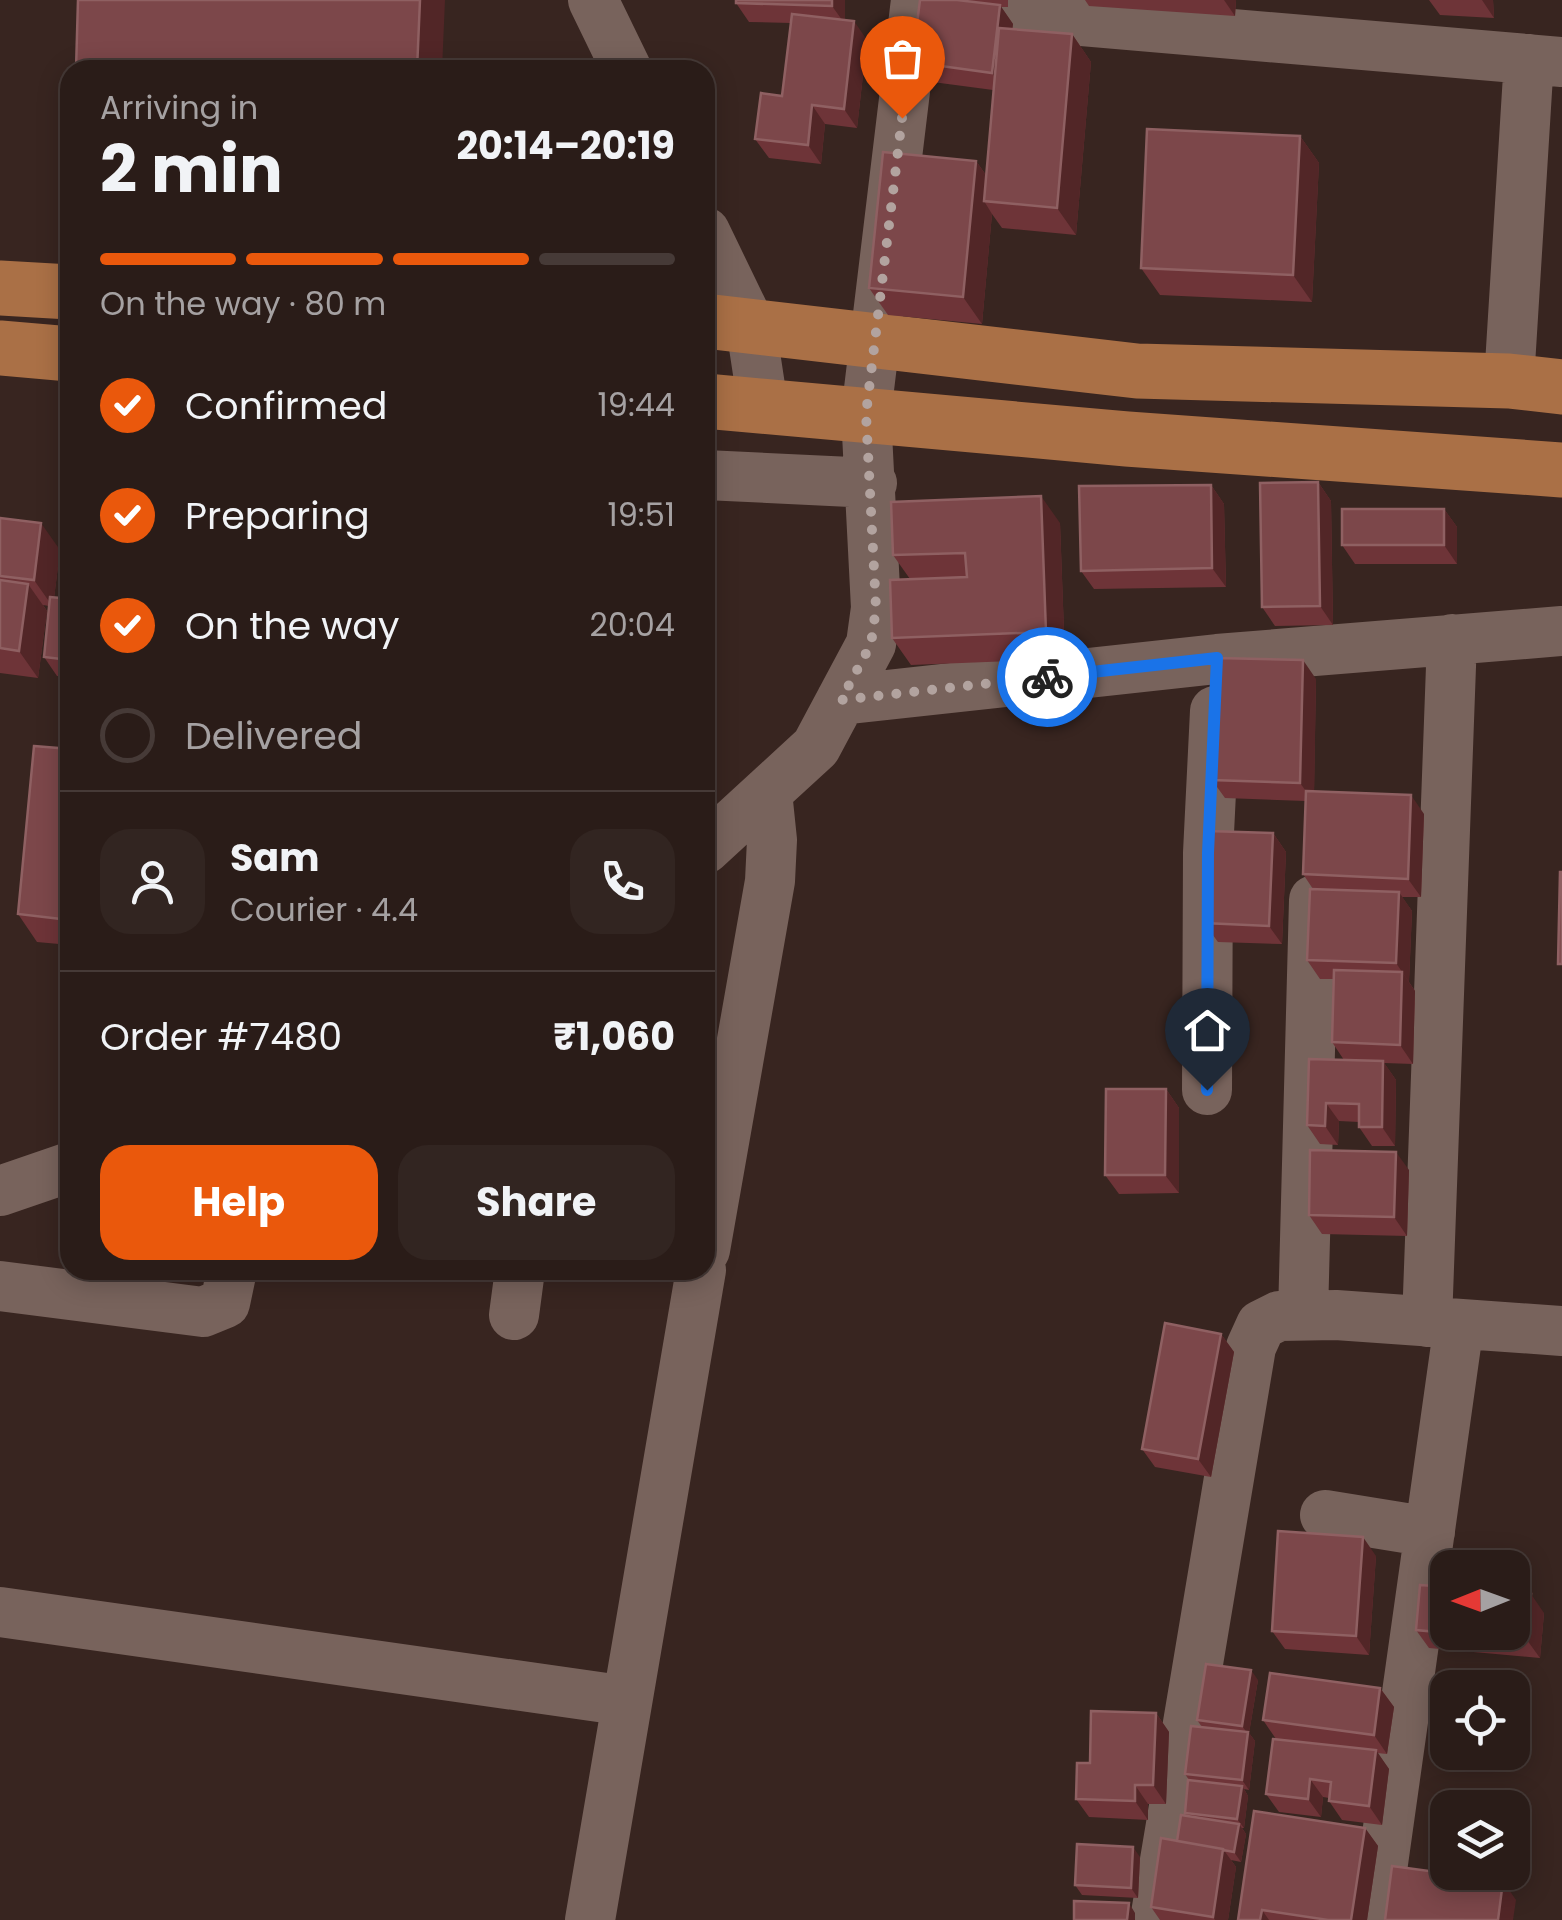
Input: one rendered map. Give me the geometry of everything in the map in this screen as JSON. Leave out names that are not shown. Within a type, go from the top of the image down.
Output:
[{"type":"main road","points":[[0,288],[60,291]]},
{"type":"main road","points":[[722,323],[1137,371],[1509,381],[1562,387]]},
{"type":"main road","points":[[0,348],[60,353]]},
{"type":"main road","points":[[715,402],[1127,439],[1562,470]]},
{"type":"street","points":[[593,0],[621,60]]},
{"type":"street","points":[[715,840],[816,748],[871,644],[876,608],[866,414],[916,4],[1546,61],[1509,381]]},
{"type":"street","points":[[715,286],[722,323],[763,406]]},
{"type":"street","points":[[715,476],[872,484]]},
{"type":"street","points":[[841,700],[1217,658],[1562,631]]},
{"type":"street","points":[[1375,1920],[1430,1532],[1443,1323],[1452,640]]},
{"type":"street","points":[[1207,1090],[1208,853],[1217,658]]},
{"type":"street","points":[[715,1193],[770,881],[772,840],[767,792]]},
{"type":"street","points":[[1303,1315],[1315,854]]},
{"type":"street","points":[[0,1191],[60,1170]]},
{"type":"street","points":[[0,1286],[203,1312],[225,1303],[230,1280]]},
{"type":"street","points":[[590,1920],[700,1280]]},
{"type":"street","points":[[1155,1920],[1251,1347],[1261,1325],[1279,1316],[1303,1315],[1562,1330]]},
{"type":"street","points":[[1325,1515],[1430,1532]]},
{"type":"street","points":[[0,1612],[627,1702]]},
{"type":"building","points":[[78,0],[420,0],[417,60],[76,60]]},
{"type":"building","points":[[832,0],[832,6],[736,3]]},
{"type":"building","points":[[920,0],[1000,5],[992,73],[912,62]]},
{"type":"building","points":[[792,14],[854,21],[844,109],[812,105],[808,145],[755,139],[761,93],[782,96]]},
{"type":"building","points":[[999,28],[1072,34],[1057,208],[984,201]]},
{"type":"building","points":[[1147,129],[1300,136],[1293,275],[1141,268]]},
{"type":"building","points":[[883,152],[976,161],[963,297],[869,288]]},
{"type":"building","points":[[1318,482],[1320,606],[1262,607],[1260,483]]},
{"type":"building","points":[[1211,485],[1212,568],[1081,571],[1079,486]]},
{"type":"building","points":[[1041,496],[1046,632],[892,638],[890,580],[967,577],[965,553],[893,555],[891,502]]},
{"type":"building","points":[[1342,509],[1444,509],[1444,545],[1342,545]]},
{"type":"building","points":[[0,518],[41,523],[34,580],[0,576]]},
{"type":"building","points":[[0,580],[28,584],[19,651],[0,648]]},
{"type":"building","points":[[50,597],[60,598],[60,659],[44,657]]},
{"type":"building","points":[[1216,658],[1303,660],[1300,783],[1212,780]]},
{"type":"building","points":[[34,746],[60,748],[60,919],[18,914]]},
{"type":"building","points":[[1306,791],[1411,795],[1408,879],[1303,874]]},
{"type":"building","points":[[1208,831],[1273,833],[1269,926],[1204,923]]},
{"type":"building","points":[[1560,872],[1562,964],[1558,964]]},
{"type":"building","points":[[1310,889],[1399,892],[1396,963],[1307,960]]},
{"type":"building","points":[[1334,970],[1402,972],[1400,1045],[1332,1042]]},
{"type":"building","points":[[1309,1059],[1383,1061],[1382,1127],[1359,1127],[1359,1104],[1326,1103],[1325,1126],[1307,1125]]},
{"type":"building","points":[[1106,1089],[1166,1089],[1165,1175],[1105,1175]]},
{"type":"building","points":[[1310,1150],[1396,1152],[1394,1217],[1309,1215]]},
{"type":"building","points":[[1165,1323],[1221,1334],[1198,1459],[1142,1449]]},
{"type":"building","points":[[1278,1531],[1363,1537],[1356,1636],[1272,1631]]},
{"type":"building","points":[[1420,1585],[1430,1586],[1430,1631],[1416,1630]]},
{"type":"building","points":[[1206,1664],[1251,1670],[1242,1726],[1197,1720]]},
{"type":"building","points":[[1270,1673],[1380,1688],[1374,1735],[1263,1720]]},
{"type":"building","points":[[1091,1711],[1156,1713],[1153,1785],[1135,1785],[1135,1801],[1076,1799],[1077,1763],[1090,1763]]},
{"type":"building","points":[[1191,1726],[1248,1732],[1242,1780],[1185,1774]]},
{"type":"building","points":[[1273,1739],[1376,1750],[1369,1806],[1329,1801],[1331,1782],[1310,1779],[1308,1799],[1266,1794]]},
{"type":"building","points":[[1188,1780],[1242,1786],[1237,1819],[1185,1813]]},
{"type":"building","points":[[1254,1811],[1365,1828],[1351,1920],[1262,1910],[1260,1920],[1238,1920]]},
{"type":"building","points":[[1181,1815],[1239,1824],[1234,1852],[1177,1841]]},
{"type":"building","points":[[1161,1838],[1223,1849],[1213,1917],[1151,1907]]},
{"type":"building","points":[[1077,1844],[1133,1847],[1131,1888],[1075,1885]]},
{"type":"building","points":[[1392,1866],[1430,1871],[1430,1890],[1502,1890],[1498,1920],[1385,1920]]},
{"type":"building","points":[[1074,1901],[1129,1903],[1127,1920],[1074,1920]]},
{"type":"way so far","points":[[902,118],[866,414],[876,608],[871,644],[841,700],[1047,677]]},
{"type":"route","points":[[1047,677],[1217,658],[1208,853],[1207,1090]]}]
